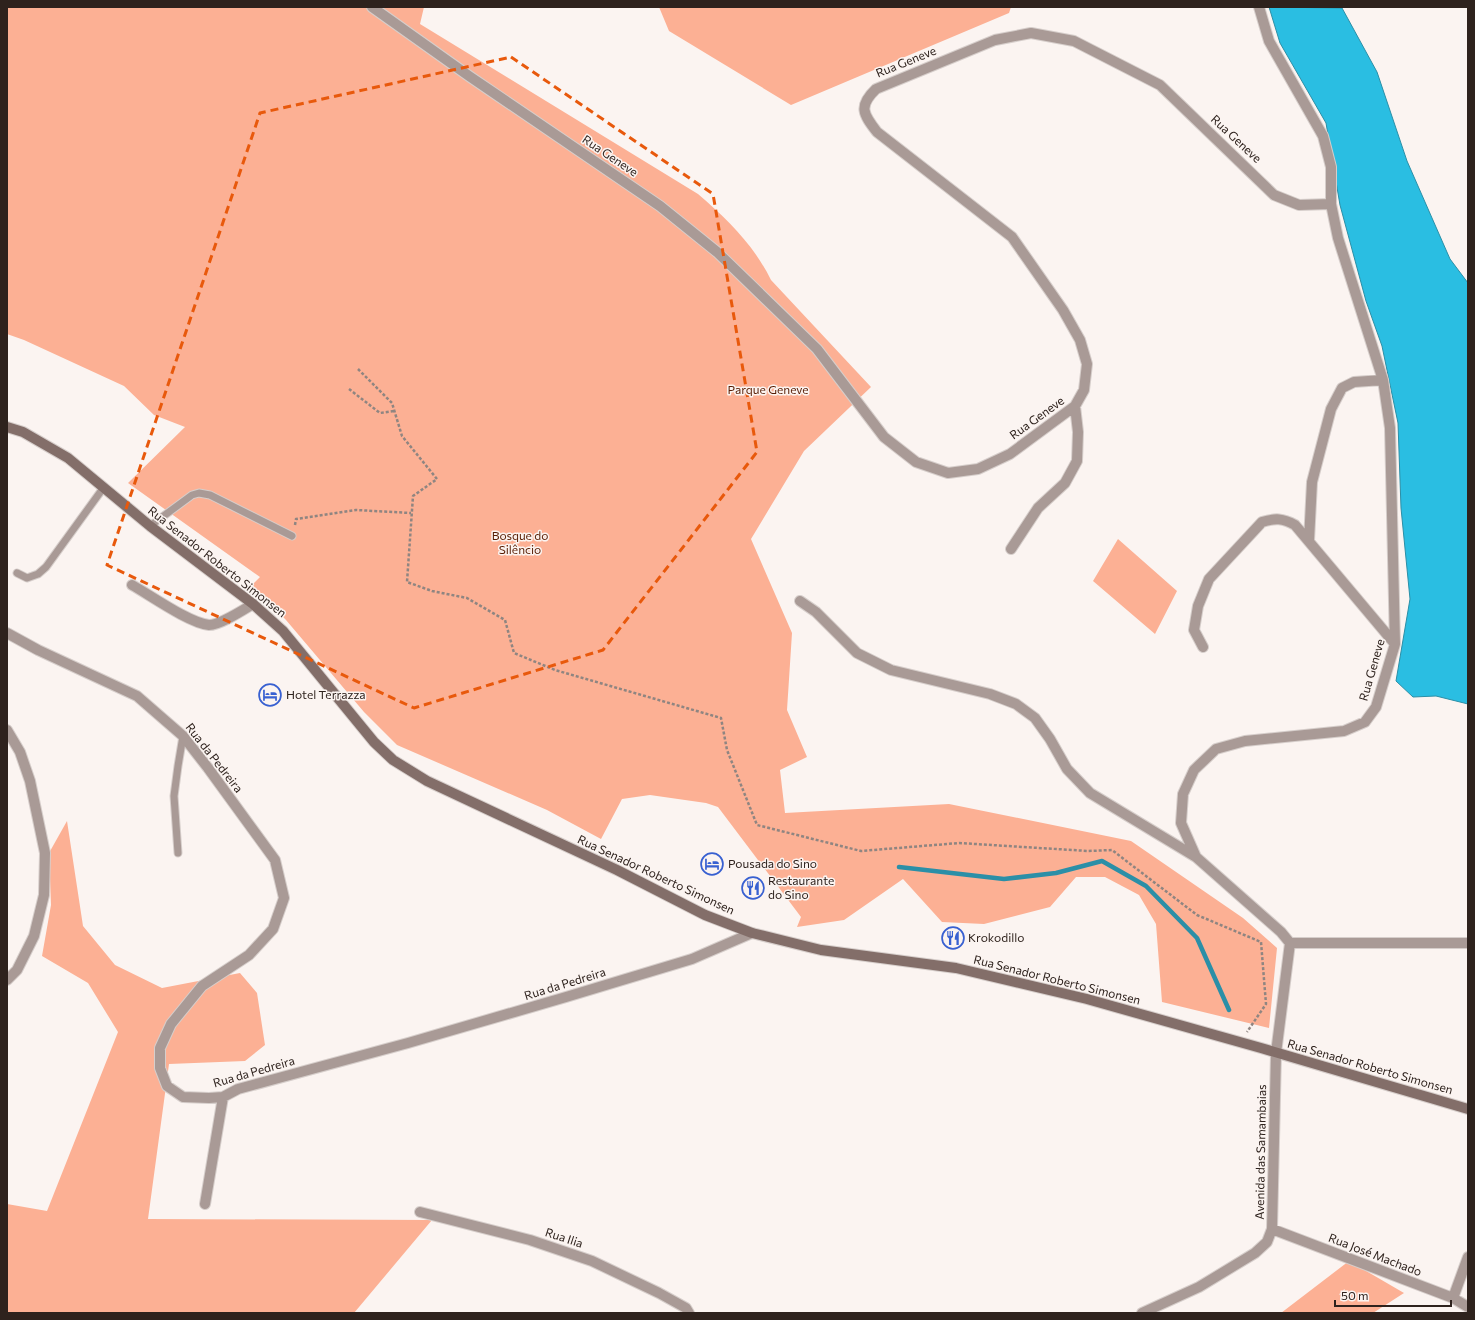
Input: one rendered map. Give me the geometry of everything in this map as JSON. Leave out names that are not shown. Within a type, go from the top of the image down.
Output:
[{"type":"street","name":"Rua Geneve","points":[[372,7],[469,76],[660,206],[717,252],[817,349],[884,437],[916,462],[948,473],[978,469],[1010,454],[1075,406],[1084,390],[1087,364],[1080,340],[1063,310],[1012,237],[877,132],[867,119],[864,109],[868,97],[876,89],[996,40],[1031,33],[1074,41],[1160,85],[1274,195],[1299,205],[1331,204]]},
{"type":"street","name":"Rua Geneve","points":[[1259,7],[1269,41],[1323,136],[1331,167],[1331,204],[1338,238],[1383,380],[1390,428],[1395,644],[1376,707],[1365,722],[1344,731],[1245,741],[1216,749],[1194,770],[1183,794],[1181,824],[1196,857],[1281,932],[1290,943]]},
{"type":"street","points":[[1309,541],[1312,482],[1331,409],[1342,388],[1354,382],[1383,380]]},
{"type":"street","points":[[1011,549],[1038,508],[1065,482],[1077,461],[1078,432],[1075,406]]},
{"type":"street","name":"Rua Senador Roberto Simonsen","points":[[7,427],[23,432],[68,458],[150,526],[253,604],[283,631],[374,742],[393,760],[427,781],[617,870],[705,915],[752,933],[821,950],[956,968],[1087,999],[1240,1042],[1468,1110]]},
{"type":"street","points":[[1203,647],[1194,630],[1198,606],[1209,579],[1262,522],[1274,518],[1286,520],[1295,525],[1395,644]]},
{"type":"street","points":[[132,585],[190,619],[210,625],[226,619],[253,604]]},
{"type":"street","points":[[800,601],[816,612],[858,653],[891,670],[990,694],[1016,704],[1034,718],[1050,739],[1067,769],[1090,793],[1196,857]]},
{"type":"street","name":"Rua da Pedreira","points":[[7,633],[38,650],[137,696],[184,736],[275,860],[284,898],[273,929],[249,955],[202,986],[171,1024],[160,1048],[160,1068],[167,1086],[183,1097],[209,1098],[223,1096],[238,1088],[408,1043],[692,959],[752,933]]},
{"type":"street","points":[[7,730],[20,752],[30,781],[45,853],[44,895],[34,936],[17,970],[7,980]]},
{"type":"street","points":[[1290,943],[1468,943]]},
{"type":"street","name":"Avenida das Samambaias","points":[[1142,1313],[1199,1287],[1254,1253],[1267,1242],[1272,1229],[1276,1053],[1290,943]]},
{"type":"street","points":[[205,1204],[223,1096]]},
{"type":"street","name":"Rua Ilia","points":[[420,1212],[530,1240],[592,1261],[659,1293],[686,1308],[689,1313]]},
{"type":"street","name":"Rua José Machado","points":[[1272,1229],[1453,1298],[1468,1307]]},
{"type":"street","points":[[1453,1298],[1468,1257]]},
{"type":"lane","points":[[17,573],[27,578],[38,574],[46,567],[104,487]]},
{"type":"lane","points":[[150,526],[192,495],[199,493],[210,495],[292,536]]},
{"type":"lane","points":[[178,853],[174,796],[184,736]]},
{"type":"path","points":[[358,369],[392,403],[402,436],[437,479],[413,496],[407,582],[432,591],[467,598],[505,620],[514,653],[555,670],[721,718],[727,750],[756,825],[861,851],[959,843],[1081,850],[1112,850],[1197,915],[1261,942],[1266,1004],[1240,1042]]},
{"type":"path","points":[[349,390],[380,413],[394,411]]},
{"type":"path","points":[[292,536],[296,519],[356,510],[411,513]]},
{"type":"highlighted area","points":[[511,57],[713,194],[757,452],[603,650],[414,708],[107,565],[260,113]]},
{"type":"green space","points":[[7,7],[424,7],[420,24],[698,194],[720,213],[739,233],[756,255],[771,280],[871,387],[804,451],[751,539],[792,633],[787,710],[807,757],[780,770],[785,813],[949,804],[1131,841],[1243,918],[1277,948],[1269,1028],[1162,1002],[1156,924],[1139,895],[1105,877],[1076,877],[1050,907],[984,924],[942,922],[903,879],[844,920],[797,927],[801,917],[718,807],[706,803],[650,795],[622,799],[601,839],[547,810],[397,745],[364,712],[286,620],[252,585],[260,577],[128,483],[185,427],[154,415],[124,386],[24,340],[7,334]]},
{"type":"green space","points":[[659,7],[1011,7],[1009,13],[791,105],[669,31]]},
{"type":"green space","points":[[1118,539],[1177,591],[1155,634],[1093,581]]},
{"type":"green space","points":[[67,821],[83,926],[115,965],[162,988],[240,973],[257,993],[265,1045],[245,1061],[169,1064],[148,1219],[432,1220],[354,1313],[7,1313],[7,1204],[47,1211],[118,1032],[88,983],[42,956],[51,905],[49,853]]},
{"type":"green space","points":[[1349,1261],[1404,1293],[1373,1313],[1281,1313]]},
{"type":"water","points":[[1269,7],[1342,8],[1377,72],[1407,161],[1450,259],[1468,283],[1468,704],[1436,696],[1413,697],[1396,681],[1410,599],[1401,508],[1398,423],[1382,346],[1366,301],[1340,205],[1326,123],[1280,43]]},
{"type":"waterway","points":[[899,867],[1004,879],[1056,873],[1102,861],[1146,886],[1197,938],[1229,1010]]},
{"type":"place","name":"Hotel Terrazza","points":[[270,695]]},
{"type":"place","name":"Pousada do Sino","points":[[712,864]]},
{"type":"place","name":"Restaurante do Sino","points":[[753,888]]},
{"type":"place","name":"Krokodillo","points":[[953,938]]},
{"type":"park label","name":"Parque Geneve","points":[[768,390]]},
{"type":"park label","name":"Bosque do Silêncio","points":[[520,543]]}]
